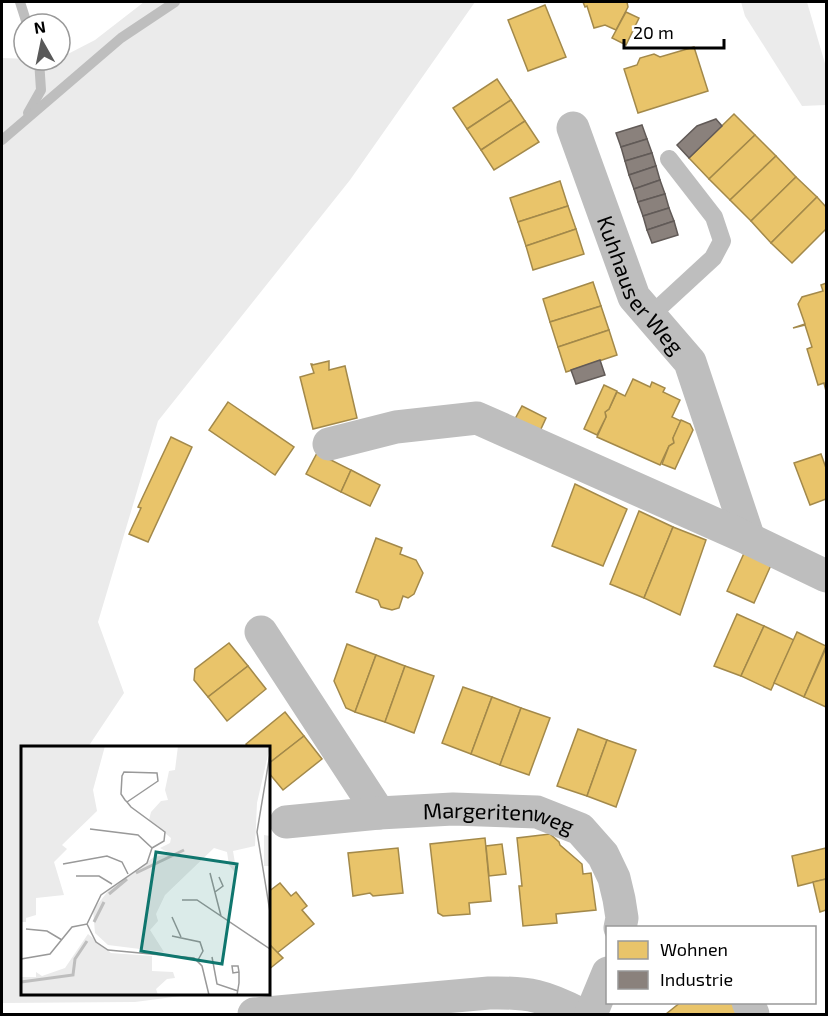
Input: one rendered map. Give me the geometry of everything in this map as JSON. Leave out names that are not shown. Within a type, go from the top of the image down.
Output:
[{"type":"street","name":"Kuhhauser Weg","points":[[573,128],[634,297],[690,362],[749,539]]},
{"type":"street","points":[[329,444],[396,427],[477,418],[749,539],[826,576]]},
{"type":"street","points":[[261,632],[379,813]]},
{"type":"street","name":"Margeritenweg","points":[[286,822],[453,809],[537,812],[580,829],[603,855],[614,878],[622,918],[620,926]]},
{"type":"street","points":[[591,1014],[606,978]]},
{"type":"street","points":[[254,1014],[489,993],[521,993],[548,999],[580,1014]]},
{"type":"lane","points":[[650,316],[713,258],[722,241],[714,217],[669,159]]},
{"type":"shaded area","points":[[144,2],[475,2],[350,180],[158,421],[98,622],[124,693],[89,746],[21,746],[21,995],[188,995],[135,1002],[2,1003],[2,58],[12,58],[12,72],[72,72],[72,52],[95,40]]},
{"type":"shaded area","points":[[741,2],[807,2],[826,67],[826,105],[802,106],[745,16]]},
{"type":"building: Wohnen","points":[[583,2],[627,2],[628,7],[616,30],[605,25],[594,28],[587,6],[585,7]]},
{"type":"building: Wohnen","points":[[545,5],[566,57],[528,71],[508,20]]},
{"type":"building: Wohnen","points":[[626,12],[639,18],[626,45],[612,38]]},
{"type":"building: Wohnen","points":[[694,47],[708,91],[638,113],[624,69],[637,65],[640,58],[654,54],[660,57]]},
{"type":"building: Wohnen","points":[[497,79],[511,100],[467,129],[453,108]]},
{"type":"building: Wohnen","points":[[511,100],[525,121],[481,150],[467,129]]},
{"type":"building: Wohnen","points":[[734,114],[755,135],[709,179],[689,158]]},
{"type":"building: Wohnen","points":[[525,121],[539,142],[494,170],[481,150]]},
{"type":"building: Wohnen","points":[[755,135],[776,156],[730,200],[709,179]]},
{"type":"building: Wohnen","points":[[776,156],[796,177],[751,221],[730,200]]},
{"type":"building: Wohnen","points":[[796,177],[817,197],[771,243],[751,221]]},
{"type":"building: Wohnen","points":[[560,181],[568,206],[518,222],[510,198]]},
{"type":"building: Wohnen","points":[[817,197],[826,207],[826,229],[792,263],[771,243]]},
{"type":"building: Wohnen","points":[[568,206],[576,229],[526,246],[518,222]]},
{"type":"building: Wohnen","points":[[576,229],[584,254],[533,270],[526,246]]},
{"type":"building: Wohnen","points":[[593,282],[601,306],[550,322],[543,299]]},
{"type":"building: Wohnen","points":[[826,283],[826,391],[824,383],[818,385],[807,349],[812,347],[805,325],[793,328],[805,324],[798,304],[802,297],[823,291],[821,285]]},
{"type":"building: Wohnen","points":[[601,306],[609,330],[558,347],[550,322]]},
{"type":"building: Wohnen","points":[[609,330],[617,355],[566,372],[558,347]]},
{"type":"building: Wohnen","points":[[329,361],[329,370],[345,366],[357,418],[313,429],[300,377],[314,373],[311,364]]},
{"type":"building: Wohnen","points":[[633,379],[650,387],[652,382],[665,388],[663,392],[680,400],[672,417],[681,421],[673,438],[674,443],[669,446],[660,465],[597,437],[606,417],[605,412],[609,409],[617,392],[625,396]]},
{"type":"building: Wohnen","points":[[604,385],[617,391],[609,409],[605,412],[606,417],[597,435],[584,429]]},
{"type":"building: Wohnen","points":[[228,402],[294,447],[275,475],[209,430]]},
{"type":"building: Wohnen","points":[[522,406],[546,418],[540,431],[515,419]]},
{"type":"building: Wohnen","points":[[681,420],[690,424],[693,430],[675,469],[662,464],[669,446],[674,443],[673,438]]},
{"type":"building: Wohnen","points":[[171,437],[192,447],[148,542],[129,534],[141,508],[138,507]]},
{"type":"building: Wohnen","points":[[317,453],[351,470],[341,492],[306,474]]},
{"type":"building: Wohnen","points":[[821,454],[826,468],[826,499],[810,505],[794,463]]},
{"type":"building: Wohnen","points":[[351,470],[380,485],[370,506],[341,492]]},
{"type":"building: Wohnen","points":[[575,484],[627,509],[603,566],[552,546]]},
{"type":"building: Wohnen","points":[[639,511],[673,527],[644,598],[610,584]]},
{"type":"building: Wohnen","points":[[673,527],[706,540],[680,615],[644,598]]},
{"type":"building: Wohnen","points":[[376,538],[402,548],[400,554],[416,560],[423,573],[414,594],[408,598],[403,596],[399,608],[392,610],[381,607],[378,600],[356,592]]},
{"type":"building: Wohnen","points":[[745,551],[772,563],[754,603],[727,591]]},
{"type":"building: Wohnen","points":[[737,614],[764,626],[741,676],[714,666]]},
{"type":"building: Wohnen","points":[[764,626],[794,640],[771,690],[741,676]]},
{"type":"building: Wohnen","points":[[797,632],[826,646],[804,697],[774,683]]},
{"type":"building: Wohnen","points":[[229,643],[248,666],[208,697],[194,680],[195,669]]},
{"type":"building: Wohnen","points":[[347,644],[376,655],[355,712],[346,708],[334,681]]},
{"type":"building: Wohnen","points":[[826,648],[826,707],[804,697]]},
{"type":"building: Wohnen","points":[[376,655],[405,666],[385,722],[355,712]]},
{"type":"building: Wohnen","points":[[248,666],[266,689],[227,721],[208,697]]},
{"type":"building: Wohnen","points":[[405,666],[434,676],[414,733],[385,722]]},
{"type":"building: Wohnen","points":[[463,687],[492,697],[471,754],[442,743]]},
{"type":"building: Wohnen","points":[[492,697],[521,708],[500,765],[471,754]]},
{"type":"building: Wohnen","points":[[521,708],[550,718],[529,775],[500,765]]},
{"type":"building: Wohnen","points":[[285,712],[304,736],[270,762],[270,746],[248,746],[246,744]]},
{"type":"building: Wohnen","points":[[578,729],[607,740],[587,796],[557,786]]},
{"type":"building: Wohnen","points":[[304,736],[322,759],[283,790],[270,774],[270,762]]},
{"type":"building: Wohnen","points":[[607,740],[636,750],[616,807],[587,796]]},
{"type":"building: Wohnen","points":[[550,834],[582,864],[583,874],[591,873],[596,910],[556,914],[557,923],[523,926],[517,838]]},
{"type":"building: Wohnen","points":[[485,838],[491,901],[469,903],[470,914],[443,916],[438,913],[430,844]]},
{"type":"building: Wohnen","points":[[502,844],[506,874],[489,876],[486,846]]},
{"type":"building: Wohnen","points":[[398,848],[403,893],[373,896],[370,893],[353,896],[348,853]]},
{"type":"building: Wohnen","points":[[826,848],[826,879],[798,886],[792,856]]},
{"type":"building: Wohnen","points":[[826,879],[826,910],[820,912],[813,882]]},
{"type":"building: Wohnen","points":[[280,883],[291,896],[296,892],[307,906],[302,910],[314,924],[277,953],[270,945],[270,890]]},
{"type":"building: Wohnen","points":[[270,945],[283,958],[270,968]]},
{"type":"building: Wohnen","points":[[678,1004],[734,1004],[741,1014],[666,1014]]},
{"type":"building: Industrie","points":[[716,119],[722,126],[689,158],[677,145],[697,126]]},
{"type":"building: Industrie","points":[[642,125],[647,139],[621,147],[616,133]]},
{"type":"building: Industrie","points":[[647,139],[652,153],[625,161],[621,147]]},
{"type":"building: Industrie","points":[[652,153],[656,166],[629,175],[625,161]]},
{"type":"building: Industrie","points":[[656,166],[660,180],[634,189],[629,175]]},
{"type":"building: Industrie","points":[[660,180],[665,194],[638,202],[634,189]]},
{"type":"building: Industrie","points":[[665,194],[669,208],[643,216],[638,202]]},
{"type":"building: Industrie","points":[[669,208],[674,221],[647,230],[643,216]]},
{"type":"building: Industrie","points":[[674,221],[678,235],[652,243],[647,230]]},
{"type":"building: Industrie","points":[[600,360],[605,375],[576,384],[571,370]]},
{"type":"waterway","points":[[20,2],[23,12]]},
{"type":"waterway","points":[[2,140],[121,38],[175,2]]},
{"type":"waterway","points":[[28,113],[41,90],[40,72]]}]
